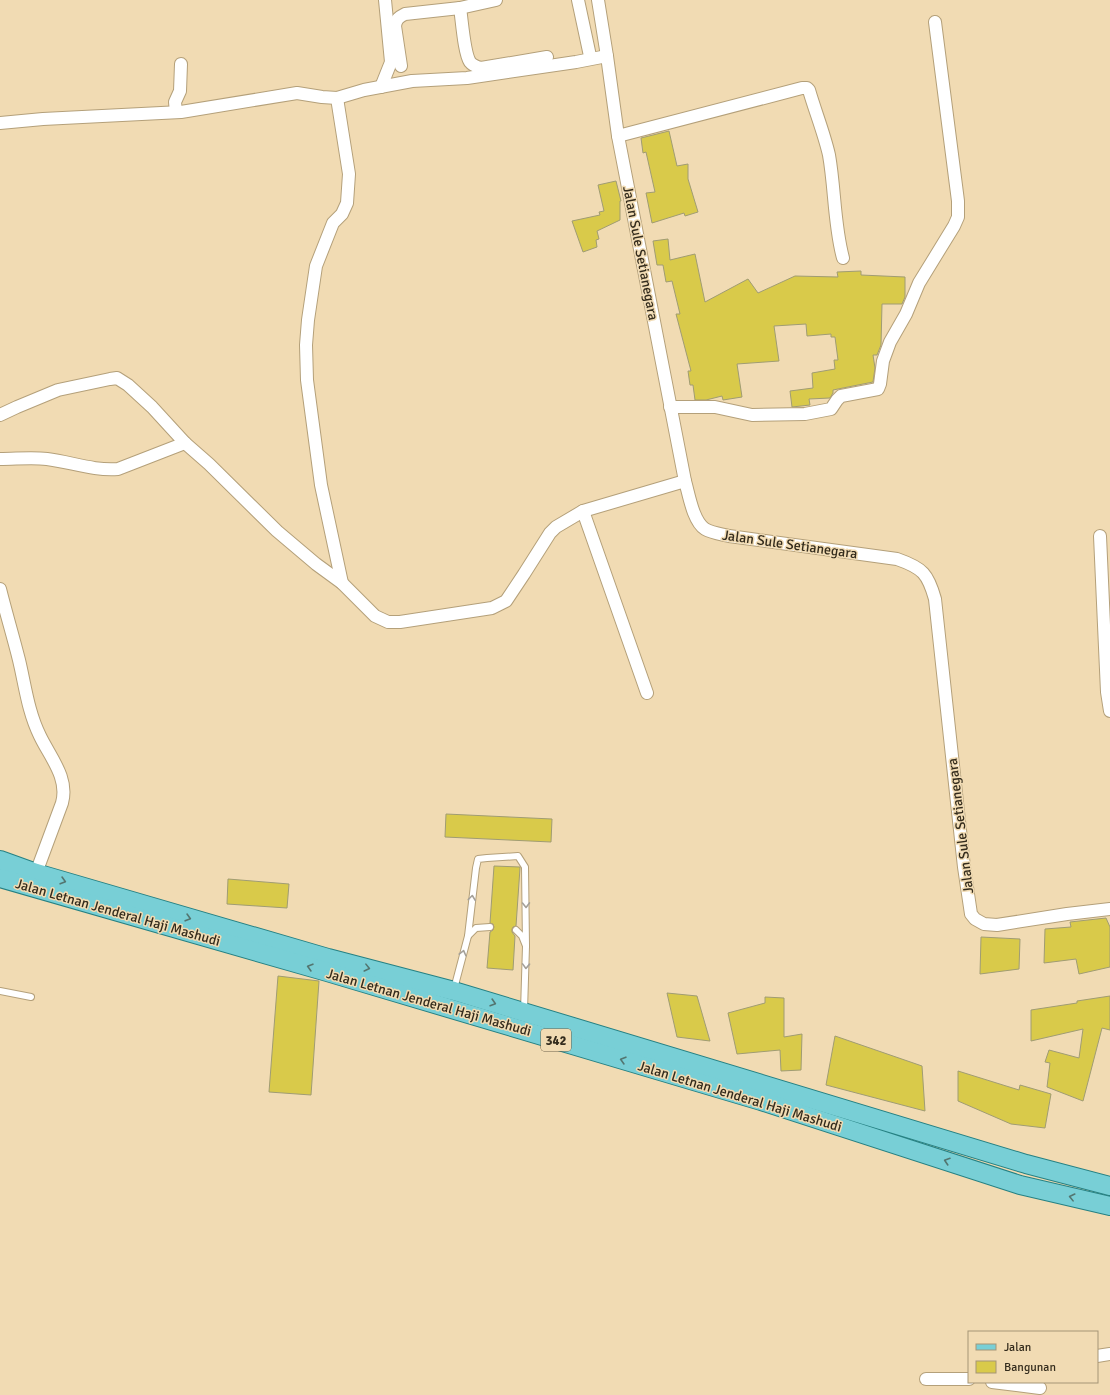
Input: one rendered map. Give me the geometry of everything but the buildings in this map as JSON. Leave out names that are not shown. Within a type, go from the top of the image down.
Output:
[{"type":"main road","name":"Jalan Letnan Jenderal Haji Mashudi","points":[[0,860],[36,873],[328,958],[454,991],[1026,1164],[1110,1186]]},
{"type":"main road","name":"Jalan Letnan Jenderal Haji Mashudi","points":[[1,879],[334,974],[761,1101],[1020,1185],[1110,1206]]},
{"type":"main road","points":[[1020,1185],[1026,1164]]},
{"type":"street","points":[[381,87],[391,62],[385,0]]},
{"type":"street","points":[[400,66],[395,26],[396,19],[405,14],[460,8],[496,0]]},
{"type":"street","points":[[578,0],[590,56]]},
{"type":"street","name":"Jalan Sule Setianegara","points":[[598,0],[618,136],[670,407],[685,481],[692,506],[700,524],[710,532],[729,536],[897,559],[914,566],[924,573],[931,585],[935,599],[964,867],[971,914],[975,919],[984,924],[997,926],[1067,914],[1110,909]]},
{"type":"street","points":[[460,8],[467,54],[470,62],[474,66],[481,68],[547,57]]},
{"type":"street","points":[[670,407],[715,407],[752,415],[805,414],[832,409],[841,396],[878,389],[883,361],[890,342],[906,314],[919,283],[948,237],[958,217],[958,202],[935,22]]},
{"type":"street","points":[[0,123],[42,119],[176,112],[288,94],[337,98],[364,90],[412,81],[467,78],[508,73],[607,56]]},
{"type":"street","points":[[176,112],[175,102],[180,91],[181,64]]},
{"type":"street","points":[[618,136],[794,90],[807,88],[809,90],[828,153],[833,184],[839,245],[843,258]]},
{"type":"street","points":[[337,98],[349,174],[347,203],[342,214],[333,223],[316,266],[306,345],[307,380],[321,485],[342,583]]},
{"type":"street","points":[[0,415],[58,390],[117,378],[128,385],[152,407],[185,443],[209,464],[277,531],[316,564],[342,583],[375,616],[388,622],[400,622],[492,608],[506,601],[550,533],[556,527],[583,511],[685,481]]},
{"type":"street","points":[[0,459],[46,459],[111,470],[118,469],[185,443]]},
{"type":"street","points":[[583,511],[647,693]]},
{"type":"street","points":[[1100,536],[1107,692],[1110,711]]},
{"type":"street","points":[[1,597],[19,660],[31,716],[62,778],[64,791],[62,803],[36,873]]},
{"type":"street","points":[[1098,1356],[1110,1354]]},
{"type":"street","points":[[926,1379],[968,1379]]},
{"type":"street","points":[[1000,1383],[1041,1388]]},
{"type":"lane","points":[[454,991],[468,936],[478,860],[518,856],[525,867],[526,946],[524,1012]]},
{"type":"lane","points":[[468,936],[476,928],[490,927]]},
{"type":"lane","points":[[516,930],[522,936],[526,946]]},
{"type":"lane","points":[[0,991],[31,997]]}]
